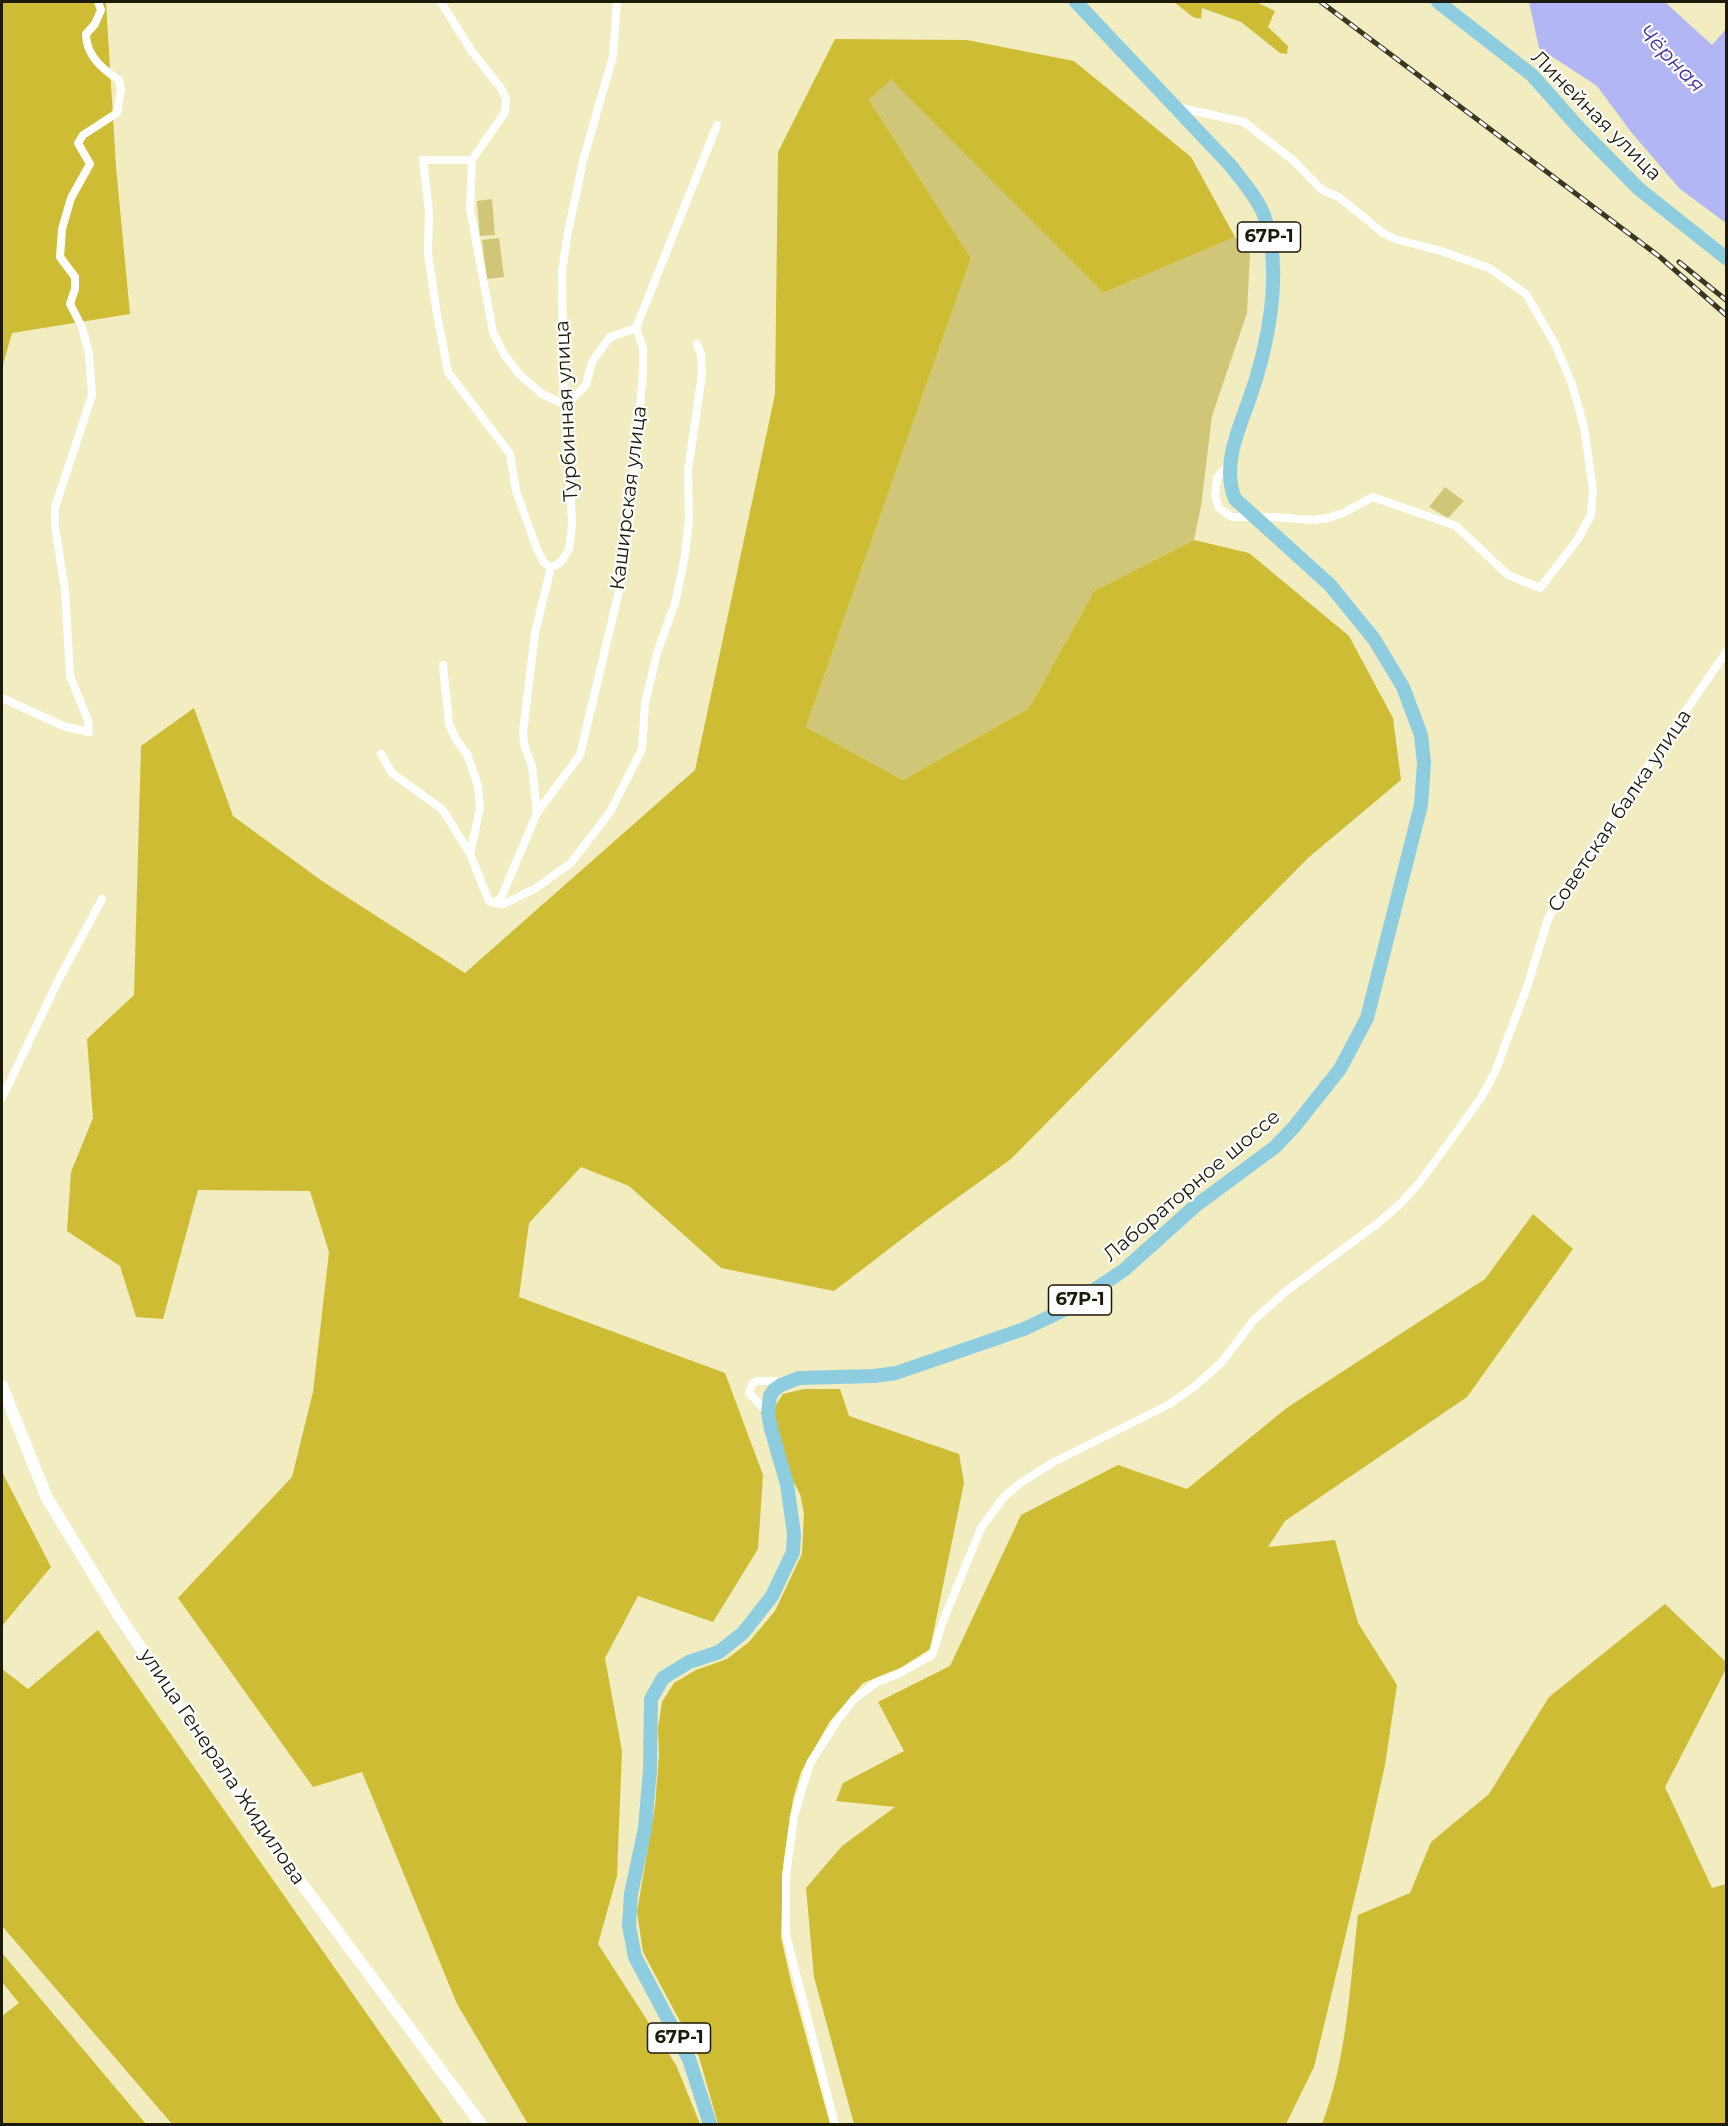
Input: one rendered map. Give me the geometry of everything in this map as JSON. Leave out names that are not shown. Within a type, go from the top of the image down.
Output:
[{"type":"main road","name":"67Р-1","points":[[1076,2],[1231,166],[1251,192],[1263,214],[1271,243],[1274,283],[1262,354],[1238,429],[1229,475],[1230,488],[1235,500],[1258,521]]},
{"type":"main road","name":"Линейная улица","points":[[1438,2],[1532,75],[1579,128],[1639,189],[1723,257]]},
{"type":"main road","name":"Лабораторное шоссе","points":[[789,1381],[799,1378],[874,1376],[896,1373],[1024,1329],[1064,1311],[1124,1270],[1194,1207],[1275,1147],[1340,1069],[1367,1018],[1420,805],[1424,763],[1421,735],[1403,687],[1374,639],[1330,585],[1258,521]]},
{"type":"main road","points":[[768,1413],[770,1396],[774,1390],[789,1381]]},
{"type":"main road","name":"улица Генерала Жидилова","points":[[2,1386],[47,1498],[118,1614],[273,1845],[481,2124]]},
{"type":"main road","name":"67Р-1","points":[[710,2124],[689,2059],[635,1957],[629,1926],[632,1894],[645,1828],[650,1770],[651,1699],[663,1678],[689,1662],[719,1652],[743,1634],[772,1596],[793,1552],[793,1522],[788,1484],[768,1413]]},
{"type":"street","points":[[2,698],[63,726],[89,732],[88,720],[70,676],[66,591],[55,526],[55,507],[92,395],[89,354],[82,327],[70,304],[75,290],[75,277],[60,257],[62,229],[71,198],[90,164],[78,143],[83,135],[117,113],[121,90],[118,80],[100,68],[86,44],[86,33],[95,24],[101,10],[98,2]]},
{"type":"street","points":[[441,2],[473,53],[501,88],[506,99],[505,112],[472,160],[470,209],[493,332],[504,354],[519,374],[542,394],[566,405],[586,385],[592,362],[610,337],[636,328],[717,124]]},
{"type":"street","name":"Турбинная улица","points":[[537,813],[532,766],[524,744],[523,732],[535,633],[551,567],[563,560],[569,549],[571,537],[566,405],[563,383],[562,271],[584,157],[612,56],[617,2]]},
{"type":"street","points":[[1176,106],[1214,117],[1244,122],[1294,161],[1322,190],[1339,197],[1383,233],[1395,240],[1441,251],[1489,268],[1526,294],[1555,344],[1572,384],[1584,427],[1593,490],[1591,515],[1578,539],[1540,588],[1508,575],[1456,526],[1372,497],[1343,513],[1328,518],[1258,521]]},
{"type":"street","points":[[472,160],[423,160],[429,211],[429,254],[448,372],[510,454],[516,491],[537,549],[544,563],[551,567]]},
{"type":"street","name":"Каширская улица","points":[[497,900],[537,813],[580,755],[625,566],[643,373],[643,348],[636,328]]},
{"type":"street","points":[[381,754],[392,773],[443,810],[470,854],[489,901],[497,900],[504,904],[536,888],[571,863],[610,812],[642,749],[645,704],[657,653],[676,600],[686,544],[689,521],[688,470],[702,375],[701,354],[697,344]]},
{"type":"street","name":"Советская балка улица","points":[[835,2124],[786,1935],[786,1876],[794,1816],[810,1763],[854,1699],[877,1682],[898,1674],[932,1654],[981,1528],[1004,1497],[1019,1484],[1052,1463],[1168,1405],[1194,1387],[1221,1363],[1253,1321],[1286,1292],[1377,1224],[1420,1182],[1481,1098],[1495,1072],[1524,997],[1548,919],[1563,891],[1726,652]]},
{"type":"street","points":[[443,665],[449,724],[457,741],[467,754],[478,786],[480,808],[470,854]]},
{"type":"street","points":[[2,1098],[59,979],[102,898]]},
{"type":"street","points":[[768,1413],[749,1393],[752,1384],[757,1381],[789,1381]]},
{"type":"shaded area","points":[[2,2],[106,2],[116,167],[130,314],[12,333],[2,368]]},
{"type":"shaded area","points":[[1174,2],[1256,2],[1275,11],[1268,27],[1288,46],[1287,54],[1280,53],[1241,22],[1202,8],[1201,19],[1193,17]]},
{"type":"shaded area","points":[[835,39],[967,40],[1074,61],[1191,157],[1235,237],[1103,293],[891,79],[869,100],[971,258],[806,727],[903,780],[1029,708],[1094,591],[1194,540],[1249,553],[1349,636],[1393,718],[1401,780],[1308,858],[1011,1159],[834,1291],[721,1268],[629,1186],[581,1167],[529,1223],[519,1297],[725,1373],[763,1475],[758,1549],[713,1622],[638,1596],[605,1658],[622,1751],[617,1876],[598,1944],[676,2065],[700,2124],[528,2124],[457,2004],[362,1772],[313,1787],[178,1598],[292,1477],[313,1392],[329,1252],[310,1191],[198,1190],[163,1319],[136,1317],[120,1266],[67,1231],[71,1172],[93,1118],[87,1039],[134,995],[141,746],[194,708],[233,816],[322,881],[465,973],[695,770],[775,394],[778,152]]},
{"type":"shaded area","points":[[891,78],[1103,293],[1235,237],[1250,254],[1247,313],[1212,416],[1201,506],[1194,540],[1094,591],[1029,708],[903,780],[806,727],[971,258],[869,100]]},
{"type":"shaded area","points":[[492,199],[495,235],[480,236],[477,201]]},
{"type":"shaded area","points":[[499,238],[504,277],[487,279],[482,240]]},
{"type":"shaded area","points":[[1445,487],[1464,501],[1448,518],[1429,507]]},
{"type":"shaded area","points":[[1533,1214],[1573,1249],[1467,1397],[1285,1521],[1268,1547],[1335,1540],[1358,1623],[1397,1685],[1385,1765],[1314,2067],[1286,2124],[854,2124],[814,1977],[806,1888],[842,1846],[895,1807],[836,1801],[843,1783],[904,1751],[878,1702],[950,1666],[1021,1515],[1118,1465],[1187,1489],[1288,1407],[1485,1279]]},
{"type":"shaded area","points":[[804,1389],[840,1389],[849,1416],[959,1454],[964,1483],[930,1649],[902,1667],[863,1683],[830,1721],[801,1772],[793,1799],[783,1867],[781,1937],[830,2124],[718,2124],[699,2057],[643,1952],[637,1912],[655,1806],[659,1755],[658,1728],[662,1702],[674,1683],[696,1670],[727,1659],[749,1642],[775,1611],[802,1554],[804,1513],[800,1494],[789,1473],[773,1417],[776,1405],[783,1394]]},
{"type":"shaded area","points":[[2,1472],[51,1567],[2,1626]]},
{"type":"shaded area","points":[[1665,1604],[1726,1662],[1726,1669],[1665,1787],[1712,1888],[1726,1884],[1726,2124],[1322,2124],[1342,2048],[1358,1915],[1410,1893],[1431,1842],[1489,1794],[1549,1697]]},
{"type":"shaded area","points":[[98,1630],[444,2124],[172,2124],[2,1926],[2,1669],[28,1689]]},
{"type":"shaded area","points":[[2,1953],[146,2124],[2,2124],[2,2016],[19,2003],[2,1982]]},
{"type":"water","name":"Чёрная","points":[[1529,2],[1665,2],[1712,45],[1726,29],[1726,223],[1680,189],[1631,132],[1597,86],[1539,48]]},
{"type":"railway","points":[[1321,2],[1660,257],[1726,315]]},
{"type":"railway","points":[[1679,262],[1726,300]]}]
